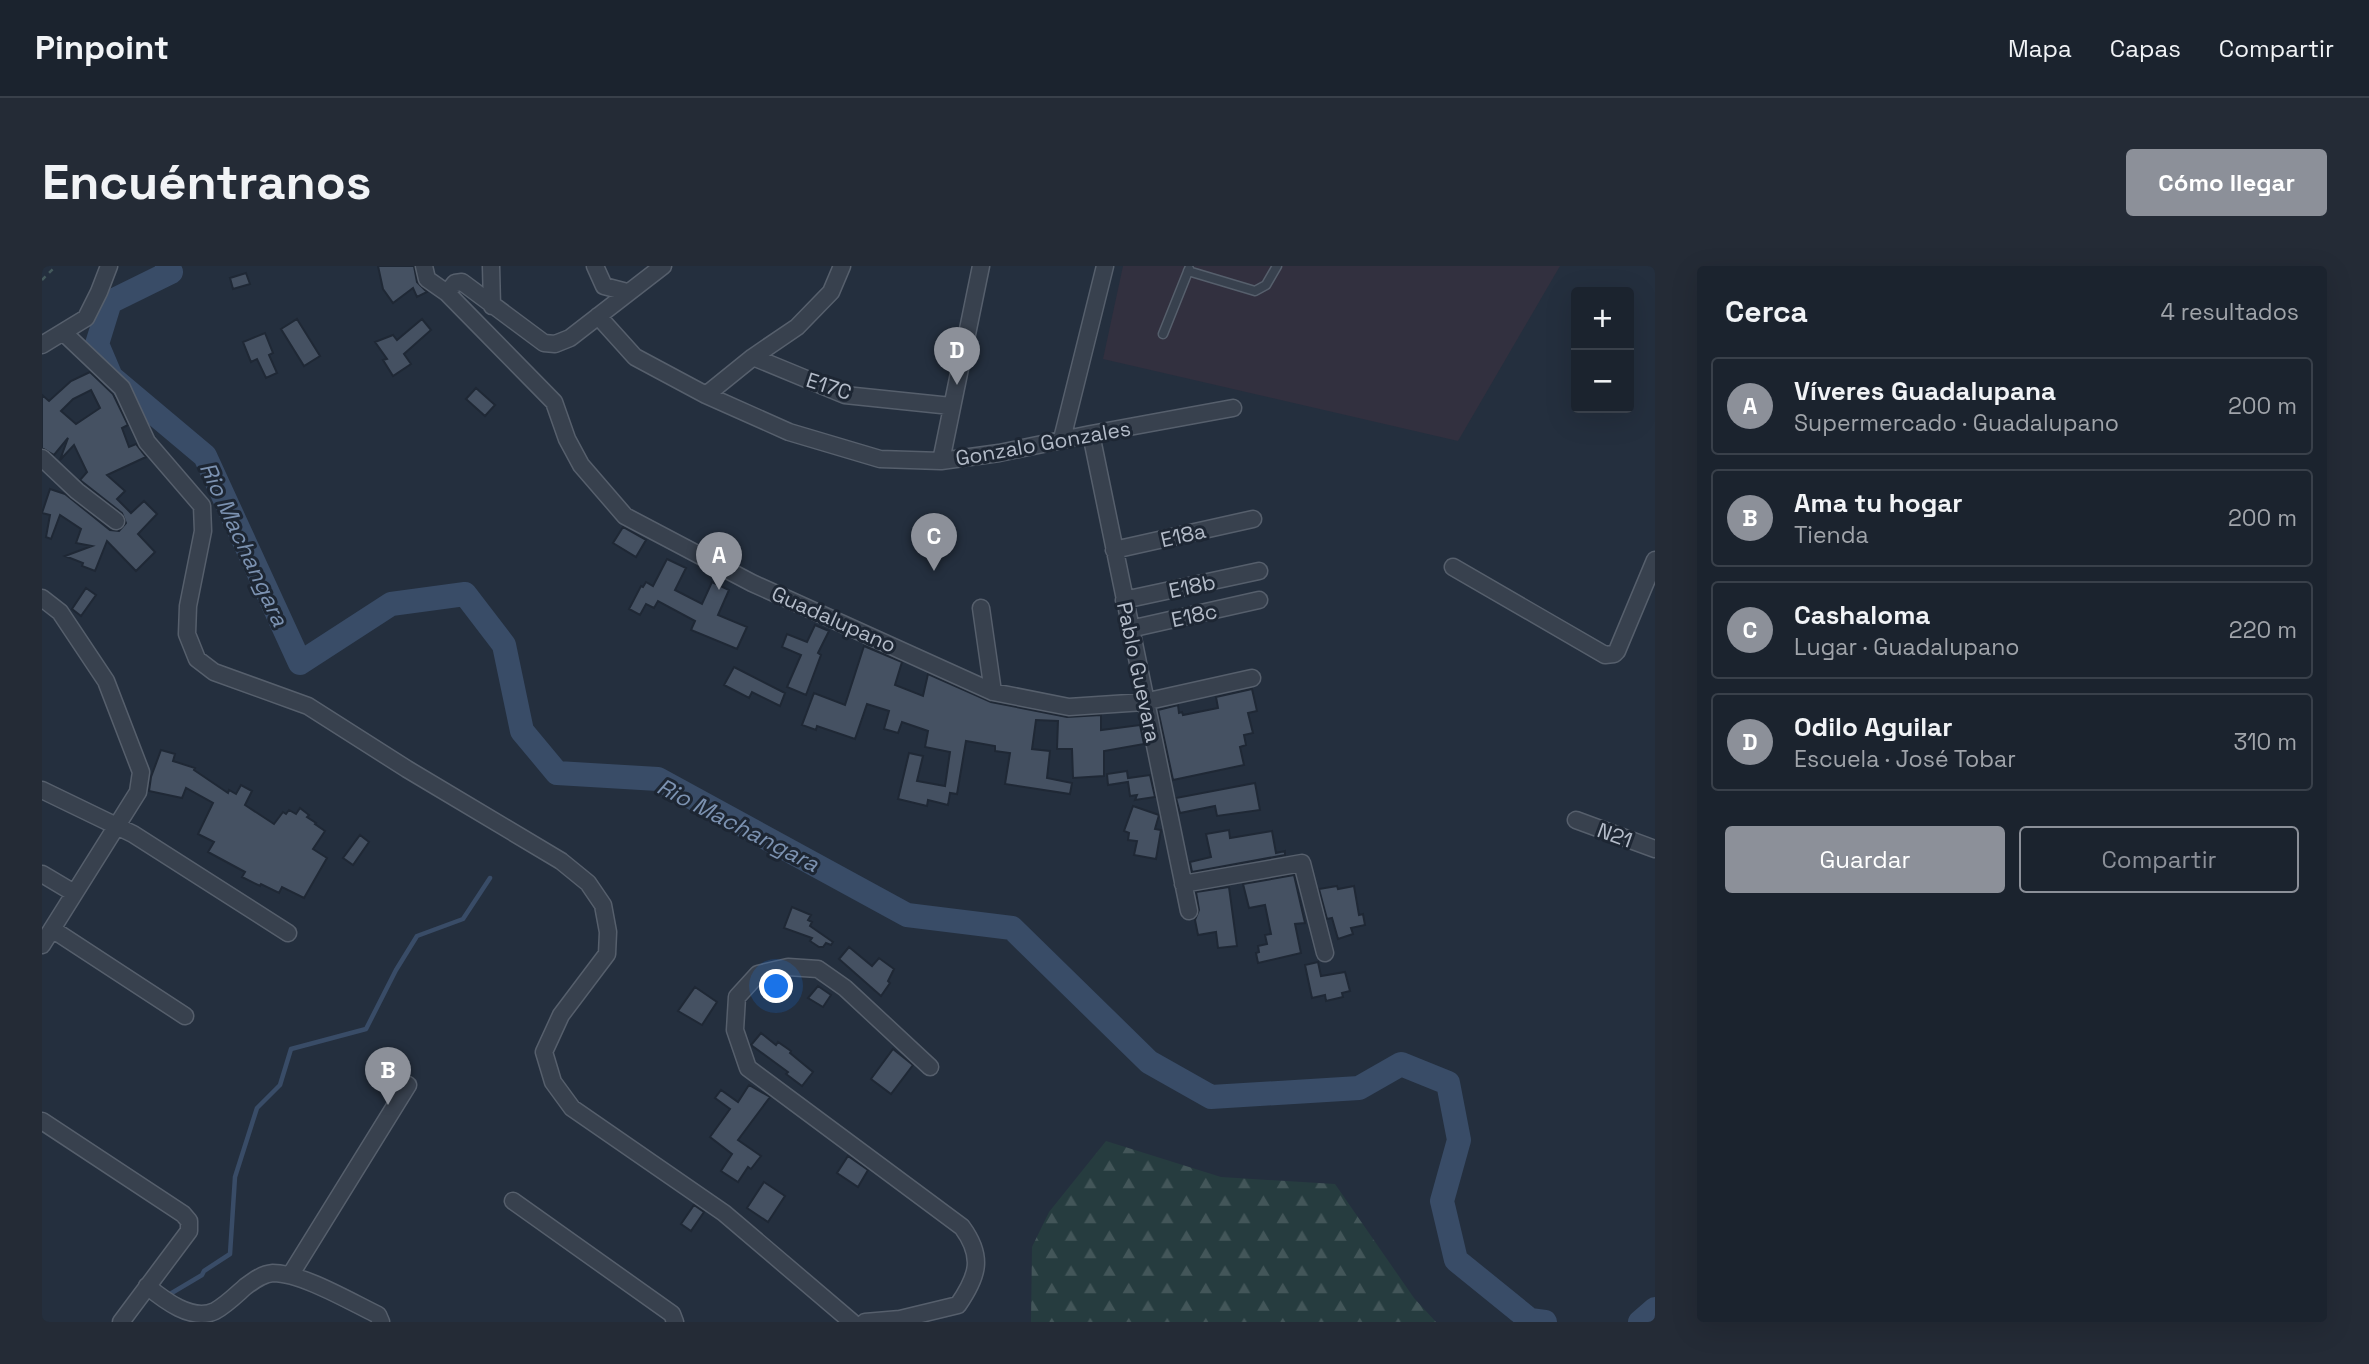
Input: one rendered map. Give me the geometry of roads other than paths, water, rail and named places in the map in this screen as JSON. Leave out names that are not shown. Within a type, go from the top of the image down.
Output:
[{"type":"street","points":[[42,345],[86,318],[109,266]]},
{"type":"street","name":"Guadalupano","points":[[424,266],[427,279],[447,293],[554,402],[567,439],[581,465],[625,516],[752,583],[993,692],[1069,707],[1144,702],[1252,678]]},
{"type":"street","points":[[491,266],[492,306]]},
{"type":"street","points":[[595,266],[604,286],[627,292]]},
{"type":"street","points":[[447,293],[455,283],[462,282],[544,343],[555,344],[570,338],[663,266]]},
{"type":"street","points":[[706,395],[752,358],[797,327],[831,292],[842,266]]},
{"type":"street","points":[[941,461],[981,266]]},
{"type":"street","points":[[1062,439],[1105,266]]},
{"type":"street","name":"Gonzalo Gonzales","points":[[598,316],[635,358],[706,395],[789,432],[880,459],[941,461],[999,453],[1233,408]]},
{"type":"street","points":[[64,333],[122,388],[147,442],[202,506],[203,531],[188,606],[187,634],[197,659],[214,672],[308,706],[561,861],[588,883],[603,905],[608,932],[607,954],[561,1015],[544,1052],[553,1082],[572,1108],[724,1213],[852,1322]]},
{"type":"street","name":"E17C","points":[[752,358],[845,395],[951,406]]},
{"type":"street","name":"Pablo Guevara","points":[[1091,434],[1189,911]]},
{"type":"street","points":[[42,458],[77,491],[116,521]]},
{"type":"street","name":"E18a","points":[[1114,550],[1253,519]]},
{"type":"street","points":[[1453,567],[1605,655],[1610,655],[1617,651],[1655,560]]},
{"type":"street","name":"E18b","points":[[1124,600],[1259,571]]},
{"type":"street","points":[[42,598],[60,612],[106,681],[141,772],[138,792],[42,946]]},
{"type":"street","name":"E18c","points":[[1130,629],[1259,600]]},
{"type":"street","points":[[981,608],[993,692]]},
{"type":"street","points":[[42,790],[133,834],[288,933]]},
{"type":"street","name":"N21","points":[[1576,820],[1655,849]]},
{"type":"street","points":[[1183,884],[1301,863],[1325,953]]},
{"type":"street","points":[[42,874],[74,893]]},
{"type":"street","points":[[52,929],[185,1016]]},
{"type":"street","points":[[865,1322],[900,1319],[958,1305],[972,1285],[974,1276],[977,1257],[971,1239],[962,1227],[748,1068],[735,1030],[737,997],[758,974],[788,967],[818,969],[845,988],[930,1067]]},
{"type":"street","points":[[291,1274],[408,1085]]},
{"type":"street","points":[[42,1121],[183,1214],[189,1221],[189,1231],[121,1322]]},
{"type":"street","points":[[513,1200],[673,1314],[675,1322]]},
{"type":"street","points":[[147,1286],[163,1299],[192,1313],[205,1314],[215,1311],[257,1278],[270,1273],[291,1274],[378,1315],[382,1322]]},
{"type":"lane","points":[[1163,334],[1189,268],[1255,291],[1266,285],[1277,266]]},
{"type":"waterway","name":"Rio Machangara","points":[[167,266],[171,272],[110,302],[97,344],[111,377],[205,456],[300,663],[391,604],[465,594],[504,645],[522,731],[557,773],[658,779],[907,915],[1012,928],[1149,1062],[1211,1097],[1359,1088],[1401,1064],[1448,1083],[1459,1140],[1442,1201],[1456,1260],[1530,1320],[1545,1322]]},
{"type":"waterway","points":[[165,1297],[230,1254],[235,1177],[257,1108],[280,1085],[291,1049],[366,1029],[417,936],[463,919],[490,878]]},
{"type":"waterway","points":[[1640,1322],[1655,1309]]},
{"type":"place","name":"Odilo Aguilar","points":[[957,385]]},
{"type":"place","name":"Cashaloma","points":[[934,571]]},
{"type":"place","name":"Víveres Guadalupana","points":[[719,590]]},
{"type":"place","name":"Ama tu hogar","points":[[388,1105]]}]
